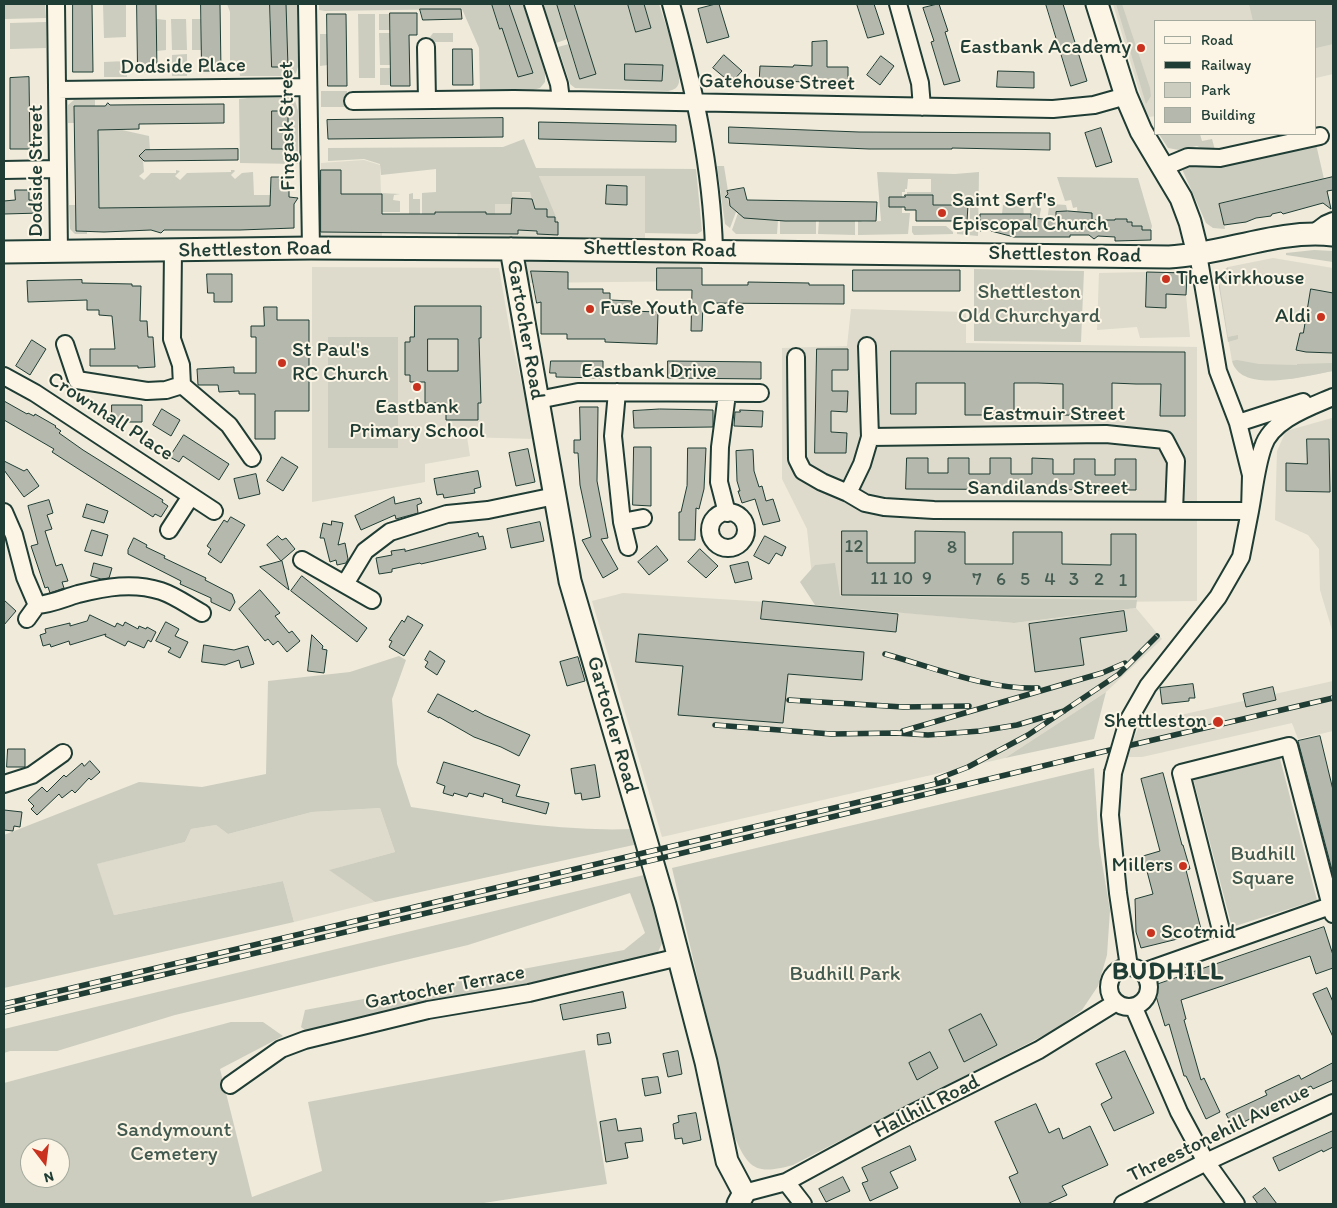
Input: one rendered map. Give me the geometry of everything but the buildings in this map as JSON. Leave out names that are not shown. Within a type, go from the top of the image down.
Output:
[{"type":"main road","points":[[1097,4],[1126,96],[1141,131],[1176,188],[1186,210],[1198,254]]},
{"type":"main road","name":"Shettleston Road","points":[[4,252],[311,248],[714,250],[1157,257],[1198,254],[1280,236],[1324,234]]},
{"type":"main road","name":"Gartocher Road","points":[[511,249],[570,581],[679,957],[706,1062],[727,1161],[741,1199]]},
{"type":"street","name":"Dodside Street","points":[[56,4],[59,252]]},
{"type":"street","name":"Fingask Street","points":[[307,4],[311,248]]},
{"type":"street","points":[[533,4],[559,84],[560,100]]},
{"type":"street","points":[[670,4],[686,57],[696,103],[709,189],[714,250]]},
{"type":"street","points":[[898,4],[920,83],[922,107]]},
{"type":"street","points":[[426,47],[427,100]]},
{"type":"street","name":"Dodside Place","points":[[57,90],[308,87]]},
{"type":"street","name":"Gatehouse Street","points":[[353,101],[560,100],[1058,109],[1094,105],[1126,96]]},
{"type":"street","points":[[1164,167],[1188,157],[1220,158],[1320,136]]},
{"type":"street","points":[[4,170],[58,169]]},
{"type":"street","name":"Shettleston Road","points":[[1324,234],[1326,224],[1333,221]]},
{"type":"street","points":[[173,251],[172,339],[181,365],[182,385],[229,425],[252,458]]},
{"type":"street","points":[[1198,254],[1218,371],[1238,423],[1250,475],[1250,511]]},
{"type":"street","points":[[65,344],[77,380],[147,391],[166,390],[182,385]]},
{"type":"street","points":[[848,494],[862,464],[870,437],[867,346]]},
{"type":"street","name":"Sandilands Street","points":[[796,356],[797,459],[803,471],[865,503],[884,507],[934,510],[1250,511]]},
{"type":"street","name":"Crownhall Place","points":[[4,376],[35,393],[214,511]]},
{"type":"street","name":"Eastbank Drive","points":[[538,400],[578,392],[760,393]]},
{"type":"street","points":[[617,392],[613,436],[622,522],[628,547]]},
{"type":"street","points":[[727,394],[720,448],[719,482],[728,513]]},
{"type":"street","points":[[1238,423],[1333,395]]},
{"type":"street","points":[[1224,942],[1181,773],[1289,746],[1332,908],[1224,942],[1136,969],[1117,971],[1109,982],[1110,995],[1115,1003],[1126,1008],[1134,1008],[1142,1003],[1149,994],[1149,982],[1136,969],[1118,893],[1110,815],[1113,774],[1128,721],[1148,686],[1218,597],[1241,557],[1263,445],[1274,430],[1292,415],[1333,395]]},
{"type":"street","name":"Eastmuir Street","points":[[870,437],[1106,434],[1165,440],[1176,461],[1174,510]]},
{"type":"street","points":[[168,530],[191,496]]},
{"type":"street","points":[[345,584],[365,551],[390,532],[447,514],[488,510],[554,496]]},
{"type":"street","points":[[4,512],[14,535],[25,577],[37,605]]},
{"type":"street","points":[[622,522],[643,518]]},
{"type":"street","points":[[302,560],[372,600]]},
{"type":"street","points":[[26,618],[37,605],[49,604],[110,586],[141,586],[163,592],[202,613]]},
{"type":"street","points":[[4,784],[32,775],[63,753]]},
{"type":"street","name":"Gartocher Terrace","points":[[230,1085],[281,1049],[305,1040],[428,1010],[529,993],[679,957]]},
{"type":"street","name":"Hallhill Road","points":[[741,1199],[786,1182],[909,1116],[1039,1050],[1115,1003]]},
{"type":"street","points":[[1134,1008],[1179,1112],[1206,1162],[1236,1204]]},
{"type":"street","name":"Threestonehill Avenue","points":[[1123,1204],[1206,1162],[1333,1103]]},
{"type":"street","points":[[786,1182],[803,1204]]},
{"type":"shaded area","name":"Eastbank Academy","points":[[1113,4],[1333,4],[1333,74],[1317,78],[1317,20],[1154,20],[1154,116],[1149,117],[1145,110]]},
{"type":"shaded area","points":[[364,160],[380,165],[382,246],[321,246],[321,163]]},
{"type":"shaded area","points":[[539,176],[645,176],[645,251],[700,253],[700,281],[523,283],[514,246],[457,247],[458,222],[486,222],[486,211],[480,193],[545,192]]},
{"type":"shaded area","points":[[1273,258],[1333,268],[1333,371],[1292,379],[1232,361],[1218,281],[1223,271],[1228,267]]},
{"type":"shaded area","name":"Eastbank Primary School","points":[[312,267],[499,268],[511,338],[535,439],[467,437],[470,456],[425,464],[425,482],[312,502]]},
{"type":"shaded area","points":[[1099,273],[1187,273],[1186,295],[1190,337],[1140,338],[1137,327],[1097,330]]},
{"type":"shaded area","points":[[851,309],[966,312],[966,343],[1197,347],[1197,601],[822,605],[1014,623],[1136,608],[1162,639],[1106,692],[1005,758],[662,837],[592,601],[623,593],[815,605],[807,529],[782,479],[782,348],[847,346]]},
{"type":"shaded area","points":[[1332,418],[1333,633],[1320,590],[1319,549],[1308,535],[1275,520],[1277,451],[1286,431]]},
{"type":"shaded area","points":[[1333,681],[1333,731],[1298,739],[1292,723],[1142,757],[1126,757],[1140,724]]},
{"type":"shaded area","points":[[380,808],[395,852],[330,870],[375,902],[294,922],[283,881],[114,915],[96,864],[185,842],[191,829],[216,825],[228,834],[312,812]]},
{"type":"green space","points":[[4,4],[45,4],[46,18],[4,19]]},
{"type":"green space","points":[[103,4],[126,4],[126,37],[104,38]]},
{"type":"green space","points":[[227,4],[270,4],[270,21],[286,21],[286,4],[297,4],[298,67],[296,73],[291,76],[240,76],[239,69],[230,69],[230,12]],"holes":[[[271,30],[287,30],[288,67],[272,67]]]},
{"type":"green space","points":[[319,4],[492,4],[500,29],[515,24],[509,4],[523,4],[545,72],[545,82],[540,88],[533,90],[480,90],[479,48],[462,9],[319,10]],"holes":[[[521,37],[533,72],[518,77],[506,42]]]},
{"type":"green space","points":[[543,4],[557,4],[566,34],[582,29],[574,4],[628,4],[636,32],[651,27],[644,4],[659,4],[675,55],[679,75],[678,86],[668,91],[575,88],[570,84],[558,47],[569,44],[580,79],[582,34],[556,43]],"holes":[[[625,64],[663,65],[662,81],[625,80]]]},
{"type":"green space","points":[[1116,4],[1122,4],[1150,88],[1151,96],[1146,104]]},
{"type":"green space","points":[[1249,4],[1333,4],[1333,44],[1317,48],[1317,20],[1253,20]]},
{"type":"green space","points":[[358,14],[375,14],[375,78],[359,78]]},
{"type":"green space","points":[[379,14],[390,14],[390,30],[379,30]]},
{"type":"green space","points":[[157,19],[166,20],[166,50],[157,51]]},
{"type":"green space","points":[[171,19],[186,19],[187,50],[172,50]]},
{"type":"green space","points":[[192,19],[201,19],[202,50],[192,50]]},
{"type":"green space","points":[[46,22],[46,48],[10,49],[10,23]]},
{"type":"green space","points":[[379,33],[390,33],[391,65],[380,65]]},
{"type":"green space","points":[[433,33],[453,33],[453,42],[433,42],[430,37]]},
{"type":"green space","points":[[320,34],[327,34],[328,65],[320,66]]},
{"type":"green space","points":[[187,54],[187,76],[172,76],[172,55]]},
{"type":"green space","points":[[126,61],[127,77],[104,77],[104,62]]},
{"type":"green space","points":[[380,68],[390,68],[391,85],[380,85]]},
{"type":"green space","points":[[321,91],[347,91],[347,107],[321,107]]},
{"type":"green space","points":[[289,98],[295,100],[298,111],[298,164],[240,163],[239,99]],"holes":[[[288,111],[272,149],[272,112]]]},
{"type":"green space","points":[[74,100],[95,100],[95,106],[76,106],[74,108],[74,123],[68,123],[68,105]]},
{"type":"green space","points":[[98,128],[113,128],[149,136],[150,150],[148,156],[143,151],[139,156],[143,160],[144,172],[139,176],[144,180],[151,173],[176,173],[176,170],[180,171],[175,176],[180,180],[187,173],[231,172],[231,170],[234,170],[231,175],[235,179],[242,173],[253,172],[254,195],[270,195],[270,206],[96,208]]},
{"type":"green space","points":[[1160,135],[1200,135],[1202,141],[1212,139],[1215,150],[1205,150],[1197,146],[1179,150],[1168,148]]},
{"type":"green space","points":[[524,139],[536,168],[696,169],[702,231],[697,234],[645,233],[645,176],[539,176],[558,222],[555,222],[555,217],[547,217],[547,209],[539,209],[538,220],[530,192],[512,192],[512,204],[495,204],[495,214],[486,214],[486,212],[436,211],[435,214],[422,214],[422,193],[436,192],[436,169],[381,175],[380,164],[364,159],[328,161],[328,148],[503,147]]},
{"type":"green space","points":[[1316,144],[1324,179],[1220,204],[1225,229],[1213,228],[1206,223],[1182,169],[1187,164]]},
{"type":"green space","points":[[717,166],[724,166],[728,191],[727,198],[730,206],[736,212],[730,228],[725,224]]},
{"type":"green space","points":[[877,172],[955,174],[979,172],[978,236],[957,234],[961,229],[970,229],[970,204],[933,205],[933,195],[907,195],[907,192],[931,192],[931,179],[908,179],[907,189],[905,189],[905,192],[902,192],[902,201],[889,197],[889,206],[902,203],[902,213],[910,213],[908,234],[858,235],[858,220],[863,222],[881,221]]},
{"type":"green space","points":[[1057,177],[1138,178],[1152,226],[1151,230],[1142,230],[1142,226],[1132,226],[1127,222],[1127,219],[1116,219],[1115,235],[1100,220],[1092,220],[1092,213],[1084,212],[1083,219],[1078,219],[1077,207],[1073,208],[1071,200],[1065,201]]},
{"type":"green space","points":[[381,193],[400,194],[394,195],[393,200],[400,201],[400,212],[382,212]]},
{"type":"green space","points":[[413,193],[413,199],[420,199],[420,214],[409,214],[409,194]]},
{"type":"green space","points":[[1008,200],[1023,202],[1024,218],[1002,214],[1003,205],[1008,205]]},
{"type":"green space","points":[[1028,201],[1039,204],[1041,209],[1039,219],[1030,218],[1031,205],[1028,205]]},
{"type":"green space","points":[[1052,204],[1066,205],[1069,217],[1056,223],[1047,222],[1049,207]]},
{"type":"green space","points":[[69,205],[75,205],[76,225],[87,231],[87,234],[75,234],[70,229]]},
{"type":"green space","points":[[738,213],[744,218],[778,220],[777,234],[736,234],[732,230]]},
{"type":"green space","points":[[780,220],[816,220],[816,234],[780,234]]},
{"type":"green space","points":[[819,220],[855,221],[855,235],[818,234]]},
{"type":"green space","points":[[912,226],[946,226],[953,234],[914,235]]},
{"type":"green space","points":[[1314,250],[1333,251],[1333,262],[1286,255],[1286,253]]},
{"type":"green space","points":[[1228,267],[1230,279],[1219,281],[1228,337],[1238,335],[1238,339],[1228,342],[1218,281],[1223,271]]},
{"type":"green space","name":"Shettleston Old Churchyard","points":[[974,269],[1084,271],[1081,342],[974,341]]},
{"type":"green space","points":[[328,337],[398,337],[398,448],[328,448]]},
{"type":"green space","points":[[1237,360],[1259,364],[1297,365],[1333,363],[1333,371],[1293,379],[1262,380],[1248,377],[1238,371],[1232,361]]},
{"type":"green space","points":[[835,563],[840,596],[1137,600],[1136,608],[1014,623],[815,605],[800,582],[815,565]]},
{"type":"green space","points":[[399,656],[406,660],[392,699],[397,764],[411,807],[494,820],[549,826],[633,829],[638,844],[375,902],[329,870],[395,852],[380,808],[312,812],[228,834],[216,825],[191,829],[185,842],[97,864],[114,915],[283,881],[294,922],[4,988],[4,835],[139,782],[202,787],[266,774],[268,681],[350,672]]},
{"type":"green space","points":[[1106,692],[1094,739],[1005,758]]},
{"type":"green space","name":"Budhill Square","points":[[1279,755],[1317,900],[1232,927],[1193,778]]},
{"type":"green space","name":"Budhill Park","points":[[1094,768],[1099,845],[1110,910],[1107,955],[1098,986],[1082,1010],[1054,1030],[793,1165],[762,1169],[749,1163],[734,1135],[672,868]]},
{"type":"green space","points":[[644,875],[665,937],[657,954],[309,1033],[301,1027],[305,1010],[624,950],[645,933],[630,893],[468,945],[175,1015],[57,1051],[10,1051],[4,1053],[4,1029]]},
{"type":"green space","name":"Sandymount Cemetery","points":[[231,1022],[263,1022],[283,1036],[220,1069],[252,1197],[322,1171],[308,1102],[585,1050],[607,1184],[477,1204],[4,1204],[4,1083]]},
{"type":"railway","points":[[937,779],[968,767],[1028,735],[1119,674],[1157,636]]},
{"type":"railway","points":[[885,654],[980,682],[1019,688],[1038,688]]},
{"type":"railway","points":[[903,731],[1102,673],[1125,663]]},
{"type":"railway","points":[[4,1012],[1333,698]]},
{"type":"railway","points":[[789,700],[903,707],[969,706]]},
{"type":"railway","points":[[715,725],[831,734],[896,733],[928,735],[980,731],[1017,725],[1064,711]]},
{"type":"railway","points":[[4,1004],[948,781]]},
{"type":"place","name":"Eastbank Academy","points":[[1141,48]]},
{"type":"place","name":"Saint Serf's Episcopal Church","points":[[942,213]]},
{"type":"place","name":"The Kirkhouse","points":[[1166,279]]},
{"type":"place","name":"Fuse Youth Cafe","points":[[590,309]]},
{"type":"place","name":"Aldi","points":[[1321,317]]},
{"type":"place","name":"St Paul's RC Church","points":[[282,363]]},
{"type":"place","name":"Eastbank Primary School","points":[[417,387]]},
{"type":"place","name":"Shettleston","points":[[1218,722]]},
{"type":"place","name":"Millers","points":[[1183,866]]},
{"type":"place","name":"Scotmid","points":[[1151,933]]},
{"type":"district","name":"BUDHILL","points":[[1168,972]]}]
